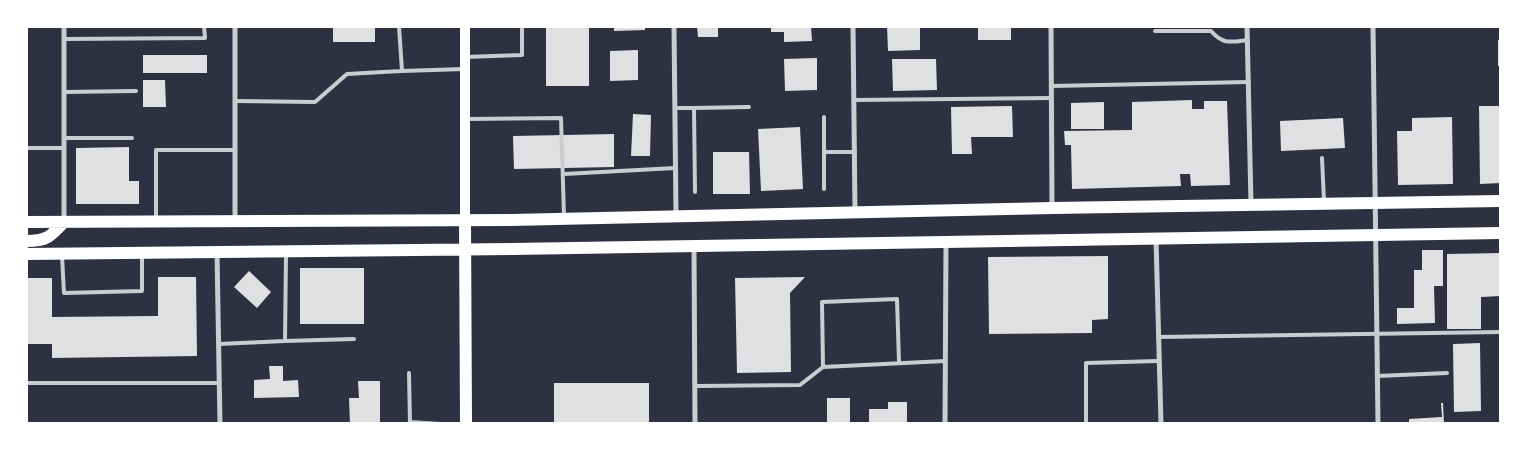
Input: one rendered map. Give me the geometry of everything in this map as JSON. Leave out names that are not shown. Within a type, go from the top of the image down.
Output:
[{"type":"main road","points":[[465,26],[466,424]]},
{"type":"main road","points":[[26,222],[465,220],[1501,201]]},
{"type":"main road","points":[[26,241],[41,241],[52,236],[64,222]]},
{"type":"main road","points":[[26,254],[218,253],[1501,233]]},
{"type":"street","points":[[64,26],[64,222]]},
{"type":"street","points":[[235,26],[235,222]]},
{"type":"street","points":[[674,26],[676,216]]},
{"type":"street","points":[[853,26],[855,212]]},
{"type":"street","points":[[1051,26],[1052,208]]},
{"type":"street","points":[[1248,26],[1251,205]]},
{"type":"street","points":[[1372,26],[1378,424]]},
{"type":"street","points":[[1156,238],[1161,424]]},
{"type":"street","points":[[945,424],[946,241]]},
{"type":"street","points":[[694,246],[695,424]]},
{"type":"street","points":[[218,253],[220,424]]},
{"type":"lane","points":[[64,39],[205,38],[204,26]]},
{"type":"lane","points":[[399,26],[402,71]]},
{"type":"lane","points":[[465,57],[522,55],[522,26]]},
{"type":"lane","points":[[1155,31],[1211,31],[1217,38],[1227,42],[1248,40]]},
{"type":"lane","points":[[235,101],[316,102],[347,74],[465,69]]},
{"type":"lane","points":[[1051,86],[1249,82]]},
{"type":"lane","points":[[64,92],[136,91]]},
{"type":"lane","points":[[854,100],[1051,98]]},
{"type":"lane","points":[[675,108],[749,107]]},
{"type":"lane","points":[[694,108],[695,192]]},
{"type":"lane","points":[[824,117],[824,189]]},
{"type":"lane","points":[[465,119],[561,118],[564,218]]},
{"type":"lane","points":[[64,138],[132,138]]},
{"type":"lane","points":[[26,148],[64,148]]},
{"type":"lane","points":[[156,222],[156,150],[235,150]]},
{"type":"lane","points":[[824,152],[855,152]]},
{"type":"lane","points":[[1322,158],[1324,204]]},
{"type":"lane","points":[[564,174],[675,168]]},
{"type":"lane","points":[[285,341],[286,252]]},
{"type":"lane","points":[[62,254],[64,293],[142,291],[142,253]]},
{"type":"lane","points":[[823,367],[822,302],[898,299],[899,362]]},
{"type":"lane","points":[[1158,337],[1501,332]]},
{"type":"lane","points":[[219,344],[354,339]]},
{"type":"lane","points":[[695,386],[800,385],[823,367],[945,360]]},
{"type":"lane","points":[[1086,424],[1086,362],[1158,361]]},
{"type":"lane","points":[[409,373],[410,423],[441,424]]},
{"type":"lane","points":[[1377,376],[1447,373]]},
{"type":"lane","points":[[26,383],[219,383]]},
{"type":"building","points":[[333,26],[375,26],[375,42],[333,42]]},
{"type":"building","points":[[546,26],[589,26],[589,86],[546,86]]},
{"type":"building","points":[[614,26],[645,26],[645,30],[614,31]]},
{"type":"building","points":[[697,26],[718,26],[718,37],[698,37]]},
{"type":"building","points":[[771,26],[811,26],[812,41],[784,42],[784,32],[771,32]]},
{"type":"building","points":[[887,26],[920,26],[920,50],[888,51]]},
{"type":"building","points":[[978,26],[1011,26],[1011,40],[978,40]]},
{"type":"building","points":[[1498,40],[1501,40],[1501,66],[1498,66]]},
{"type":"building","points":[[638,50],[638,80],[610,81],[610,51]]},
{"type":"building","points":[[143,55],[207,55],[207,73],[143,73]]},
{"type":"building","points":[[817,58],[817,90],[785,91],[784,59]]},
{"type":"building","points":[[892,59],[936,59],[937,90],[893,91]]},
{"type":"building","points":[[143,80],[165,80],[166,107],[143,107]]},
{"type":"building","points":[[1192,100],[1192,109],[1204,109],[1204,101],[1227,101],[1230,185],[1191,186],[1190,174],[1180,174],[1181,186],[1072,189],[1071,145],[1065,145],[1064,131],[1132,130],[1132,102]]},
{"type":"building","points":[[1104,102],[1104,129],[1071,129],[1071,103]]},
{"type":"building","points":[[1012,106],[1013,137],[971,137],[972,154],[952,154],[951,107]]},
{"type":"building","points":[[1479,106],[1501,106],[1501,183],[1480,184]]},
{"type":"building","points":[[633,114],[651,115],[650,156],[631,156]]},
{"type":"building","points":[[1452,117],[1453,184],[1398,185],[1397,131],[1412,131],[1412,118]]},
{"type":"building","points":[[1343,118],[1345,148],[1281,151],[1280,121]]},
{"type":"building","points":[[800,127],[803,189],[761,191],[758,129]]},
{"type":"building","points":[[614,134],[614,167],[514,169],[513,136]]},
{"type":"building","points":[[129,147],[129,181],[139,181],[139,204],[76,204],[76,148]]},
{"type":"building","points":[[713,152],[749,152],[750,194],[713,194]]},
{"type":"building","points":[[1422,250],[1443,250],[1443,286],[1434,286],[1435,323],[1397,324],[1397,308],[1414,308],[1414,270],[1422,270]]},
{"type":"building","points":[[1501,253],[1501,296],[1481,297],[1481,329],[1447,329],[1447,254]]},
{"type":"building","points":[[1108,256],[1108,319],[1092,320],[1092,333],[989,334],[988,257]]},
{"type":"building","points":[[300,268],[364,268],[364,324],[300,324]]},
{"type":"building","points":[[249,271],[271,292],[257,308],[234,287]]},
{"type":"building","points":[[158,277],[196,277],[197,356],[52,358],[52,344],[26,344],[26,278],[52,278],[52,317],[158,316]]},
{"type":"building","points":[[805,277],[790,293],[791,372],[737,373],[735,278]]},
{"type":"building","points":[[1480,343],[1481,411],[1454,412],[1453,344]]},
{"type":"building","points":[[269,366],[283,366],[283,381],[298,380],[299,397],[254,398],[254,380],[270,379]]},
{"type":"building","points":[[358,381],[380,381],[380,424],[350,424],[349,398],[359,398]]},
{"type":"building","points":[[554,383],[649,383],[649,424],[554,424]]},
{"type":"building","points":[[827,398],[850,398],[850,424],[827,424]]},
{"type":"building","points":[[888,402],[907,402],[907,424],[869,424],[869,409],[888,409]]},
{"type":"building","points":[[1441,403],[1443,403],[1444,424],[1409,424],[1409,419],[1442,417]]}]
